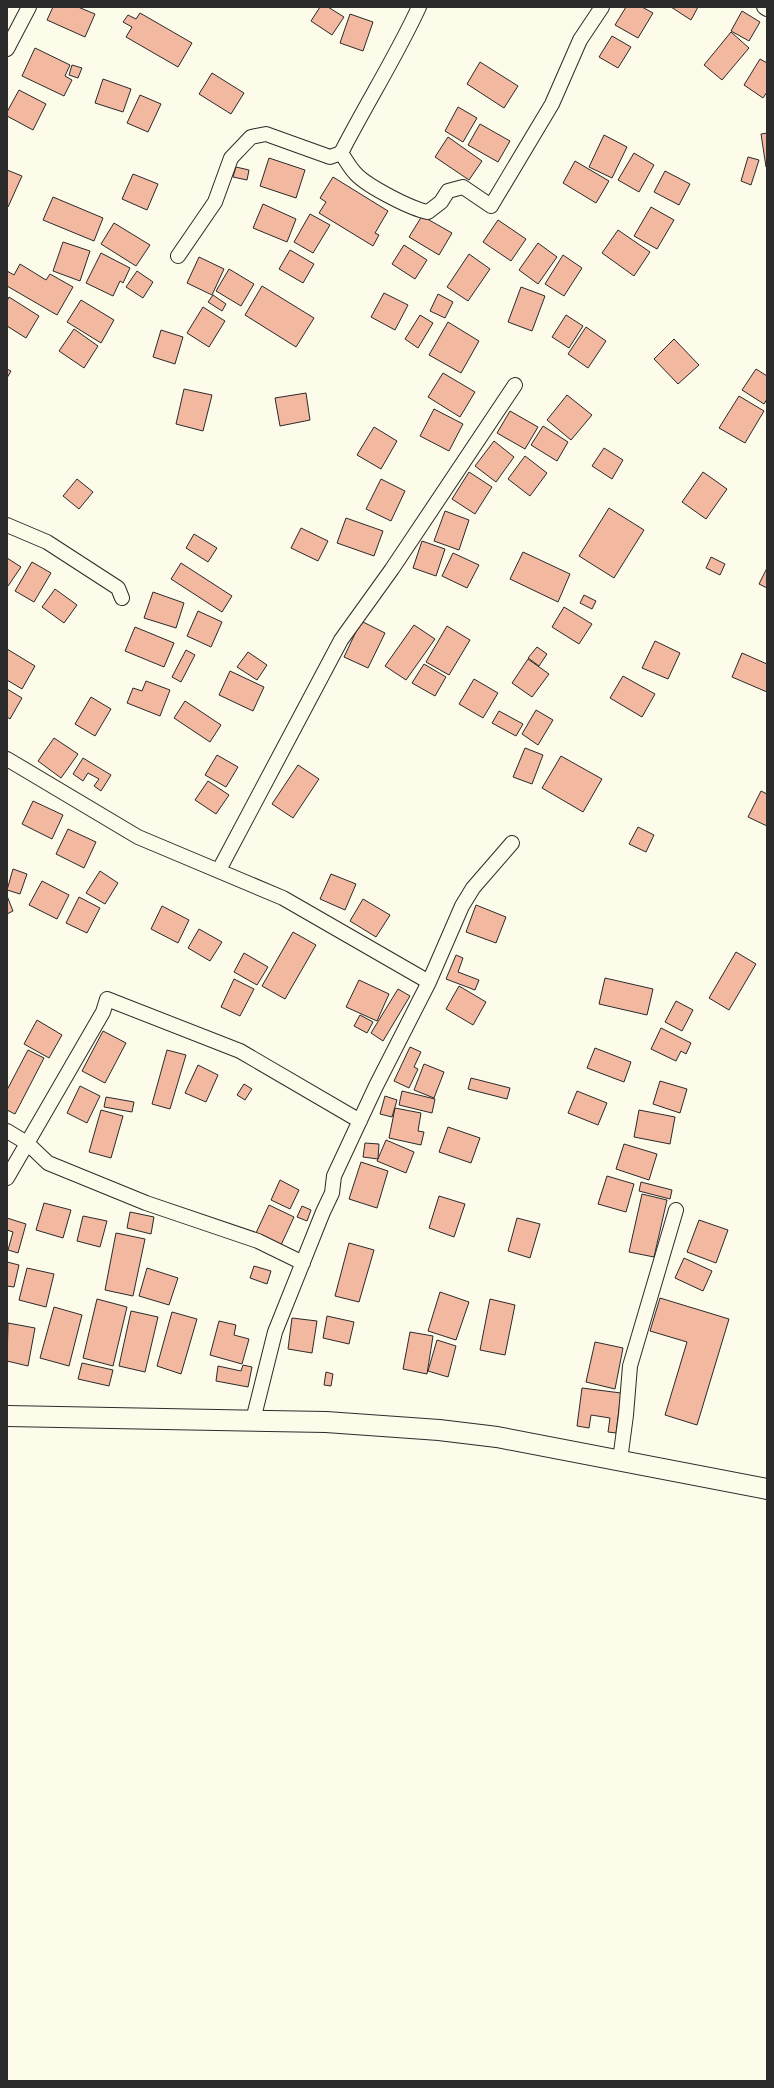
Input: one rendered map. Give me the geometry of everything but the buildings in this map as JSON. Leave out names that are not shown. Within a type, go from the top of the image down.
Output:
[{"type":"main road","points":[[7,1416],[326,1422],[439,1430],[498,1437],[767,1489]]},
{"type":"street","points":[[7,49],[29,7]]},
{"type":"street","points":[[178,256],[215,202],[231,158],[251,138],[266,134],[330,157],[341,153],[356,123],[401,46],[419,7]]},
{"type":"street","points":[[341,153],[356,174],[379,190],[417,210],[428,212],[441,202],[448,191],[463,187],[491,206],[552,104],[580,40],[602,7]]},
{"type":"street","points":[[219,870],[341,640],[392,569],[515,385]]},
{"type":"street","points":[[7,525],[47,542],[118,588],[122,598]]},
{"type":"street","points":[[7,759],[138,837],[283,898],[429,982]]},
{"type":"street","points":[[253,1420],[275,1332],[332,1193],[334,1176],[429,982],[462,906],[473,888],[512,843]]},
{"type":"street","points":[[7,1178],[102,1012],[107,999],[240,1050],[360,1121]]},
{"type":"street","points":[[7,1131],[27,1143],[48,1163],[146,1203],[258,1241],[303,1263]]},
{"type":"street","points":[[620,1460],[626,1415],[630,1366],[676,1210]]}]
